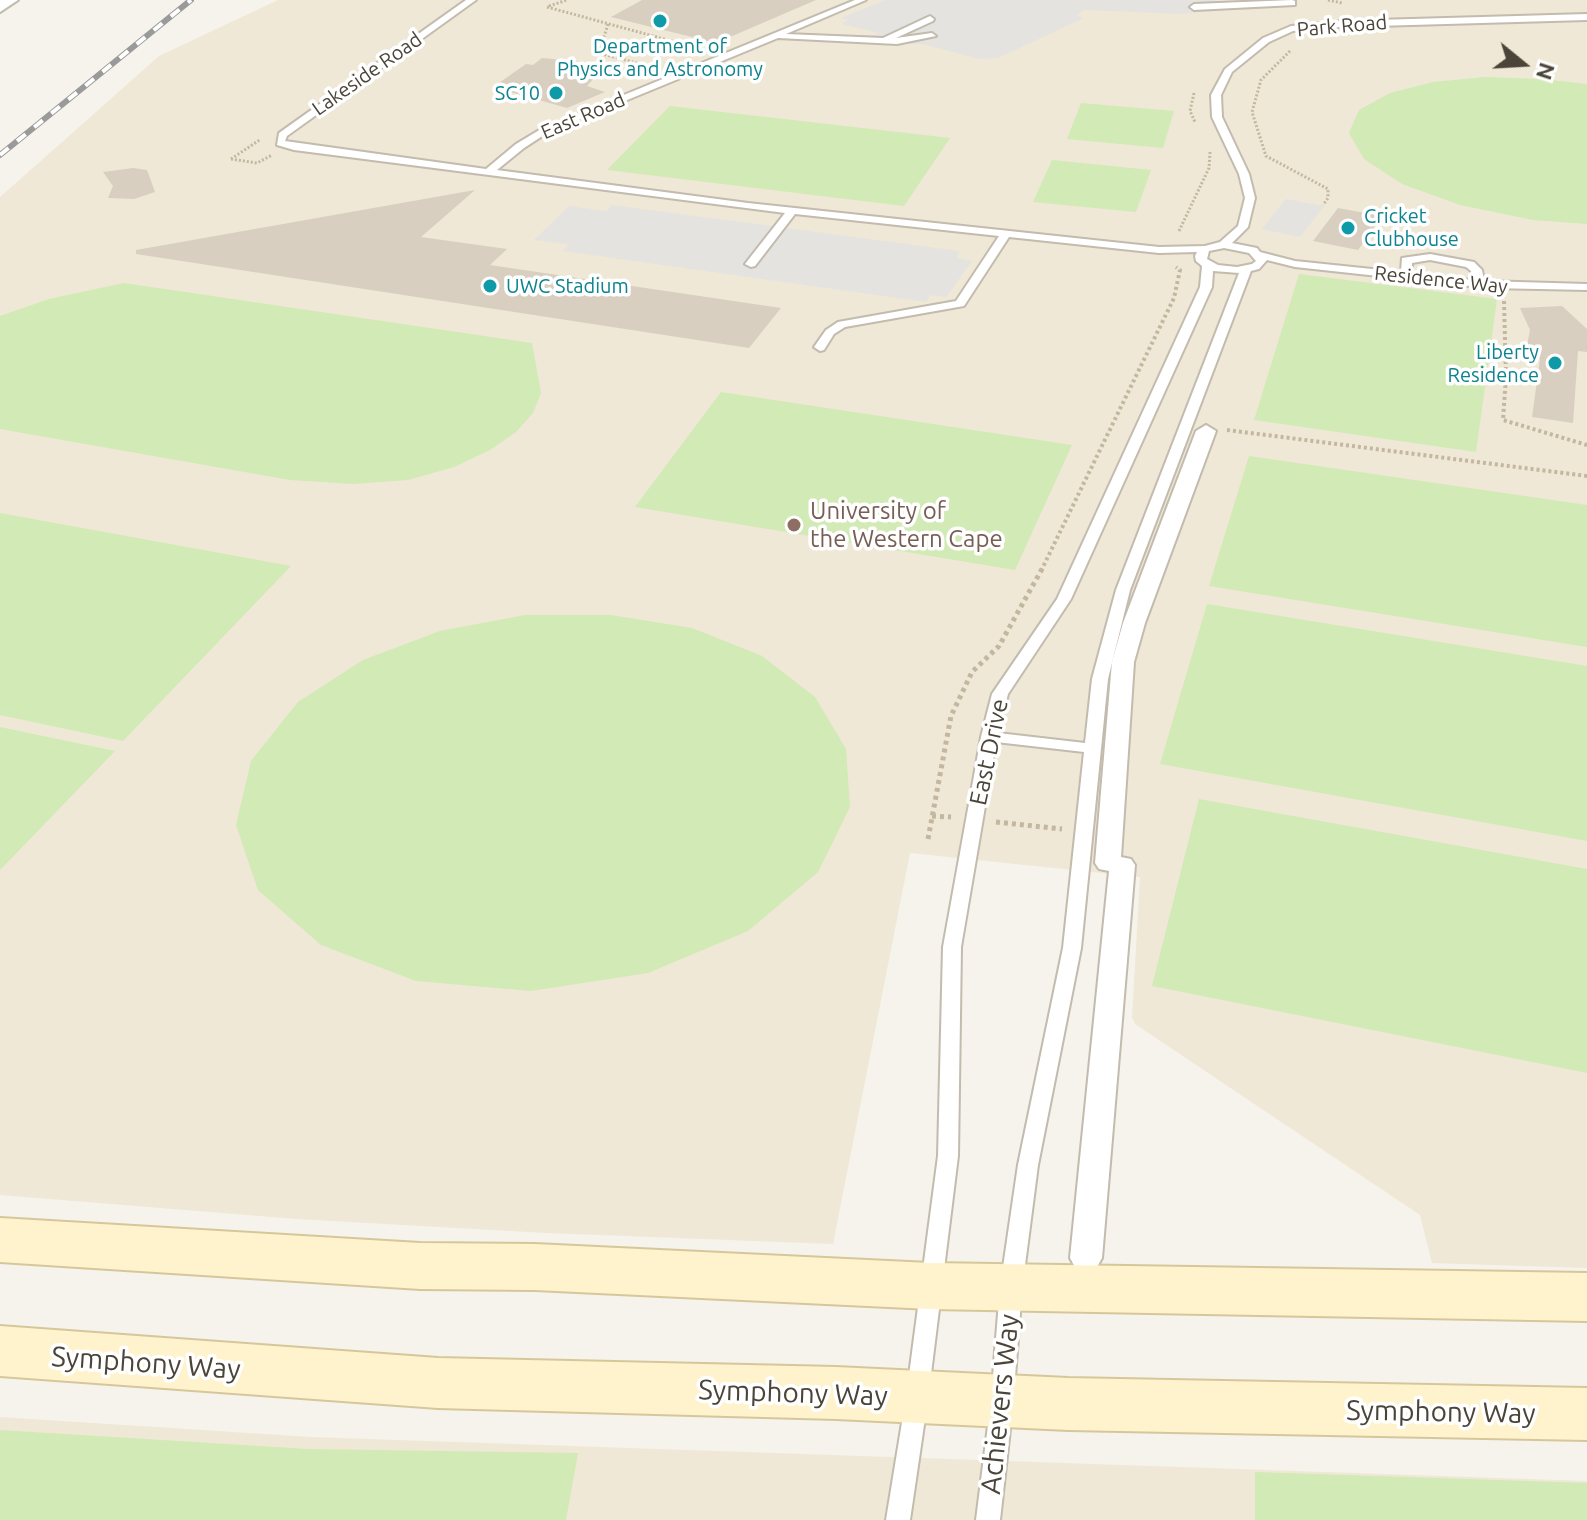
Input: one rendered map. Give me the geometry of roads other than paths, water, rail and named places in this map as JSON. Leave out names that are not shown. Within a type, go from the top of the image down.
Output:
[{"type":"main road","points":[[0,1240],[420,1266],[535,1267],[930,1286],[1400,1291],[1587,1297]]},
{"type":"main road","name":"Symphony Way","points":[[0,1351],[438,1383],[836,1393],[1002,1402],[1587,1414]]},
{"type":"street","points":[[0,7],[10,0]]},
{"type":"street","points":[[1086,1258],[1122,865],[1108,863],[1123,662],[1134,623],[1206,431]]},
{"type":"lane","name":"Lakeside Road","points":[[294,147],[280,143],[282,135],[472,0]]},
{"type":"lane","name":"East Road","points":[[489,172],[544,131],[862,0]]},
{"type":"lane","points":[[1194,7],[1293,2],[1313,26]]},
{"type":"lane","name":"Park Road","points":[[1247,248],[1243,227],[1250,198],[1244,174],[1217,117],[1216,95],[1220,83],[1235,65],[1266,40],[1291,29],[1313,26],[1451,19],[1587,17]]},
{"type":"lane","points":[[882,41],[930,19]]},
{"type":"lane","points":[[868,40],[897,28]]},
{"type":"lane","points":[[773,37],[882,41],[932,36]]},
{"type":"lane","name":"Residence Way","points":[[294,147],[793,210],[1166,250],[1205,258],[1226,270],[1254,264],[1295,264],[1479,284],[1587,287]]},
{"type":"lane","points":[[751,264],[793,210]]},
{"type":"lane","points":[[1205,258],[1243,227]]},
{"type":"lane","points":[[820,347],[830,332],[842,324],[960,304],[1006,233]]},
{"type":"lane","points":[[1011,1288],[1028,1165],[1072,948],[1100,679],[1123,590],[1254,264],[1247,248],[1224,245]]},
{"type":"lane","name":"East Drive","points":[[930,1286],[948,1156],[952,947],[989,737],[1000,694],[1064,599],[1206,287],[1205,258]]},
{"type":"lane","points":[[1407,277],[1404,265],[1411,258],[1443,258],[1470,264],[1476,270],[1479,284]]},
{"type":"lane","points":[[989,737],[1091,748]]},
{"type":"lane","points":[[898,1520],[930,1286]]},
{"type":"lane","name":"Achievers Way","points":[[988,1520],[1011,1288]]},
{"type":"railway","points":[[0,155],[191,0]]},
{"type":"place","name":"Department of Physics and Astronomy","points":[[660,21]]},
{"type":"place","name":"SC10","points":[[556,93]]},
{"type":"place","name":"Cricket Clubhouse","points":[[1348,228]]},
{"type":"place","name":"UWC Stadium","points":[[490,286]]},
{"type":"place","name":"Liberty Residence","points":[[1555,363]]},
{"type":"place","name":"University of the Western Cape","points":[[794,525]]}]
